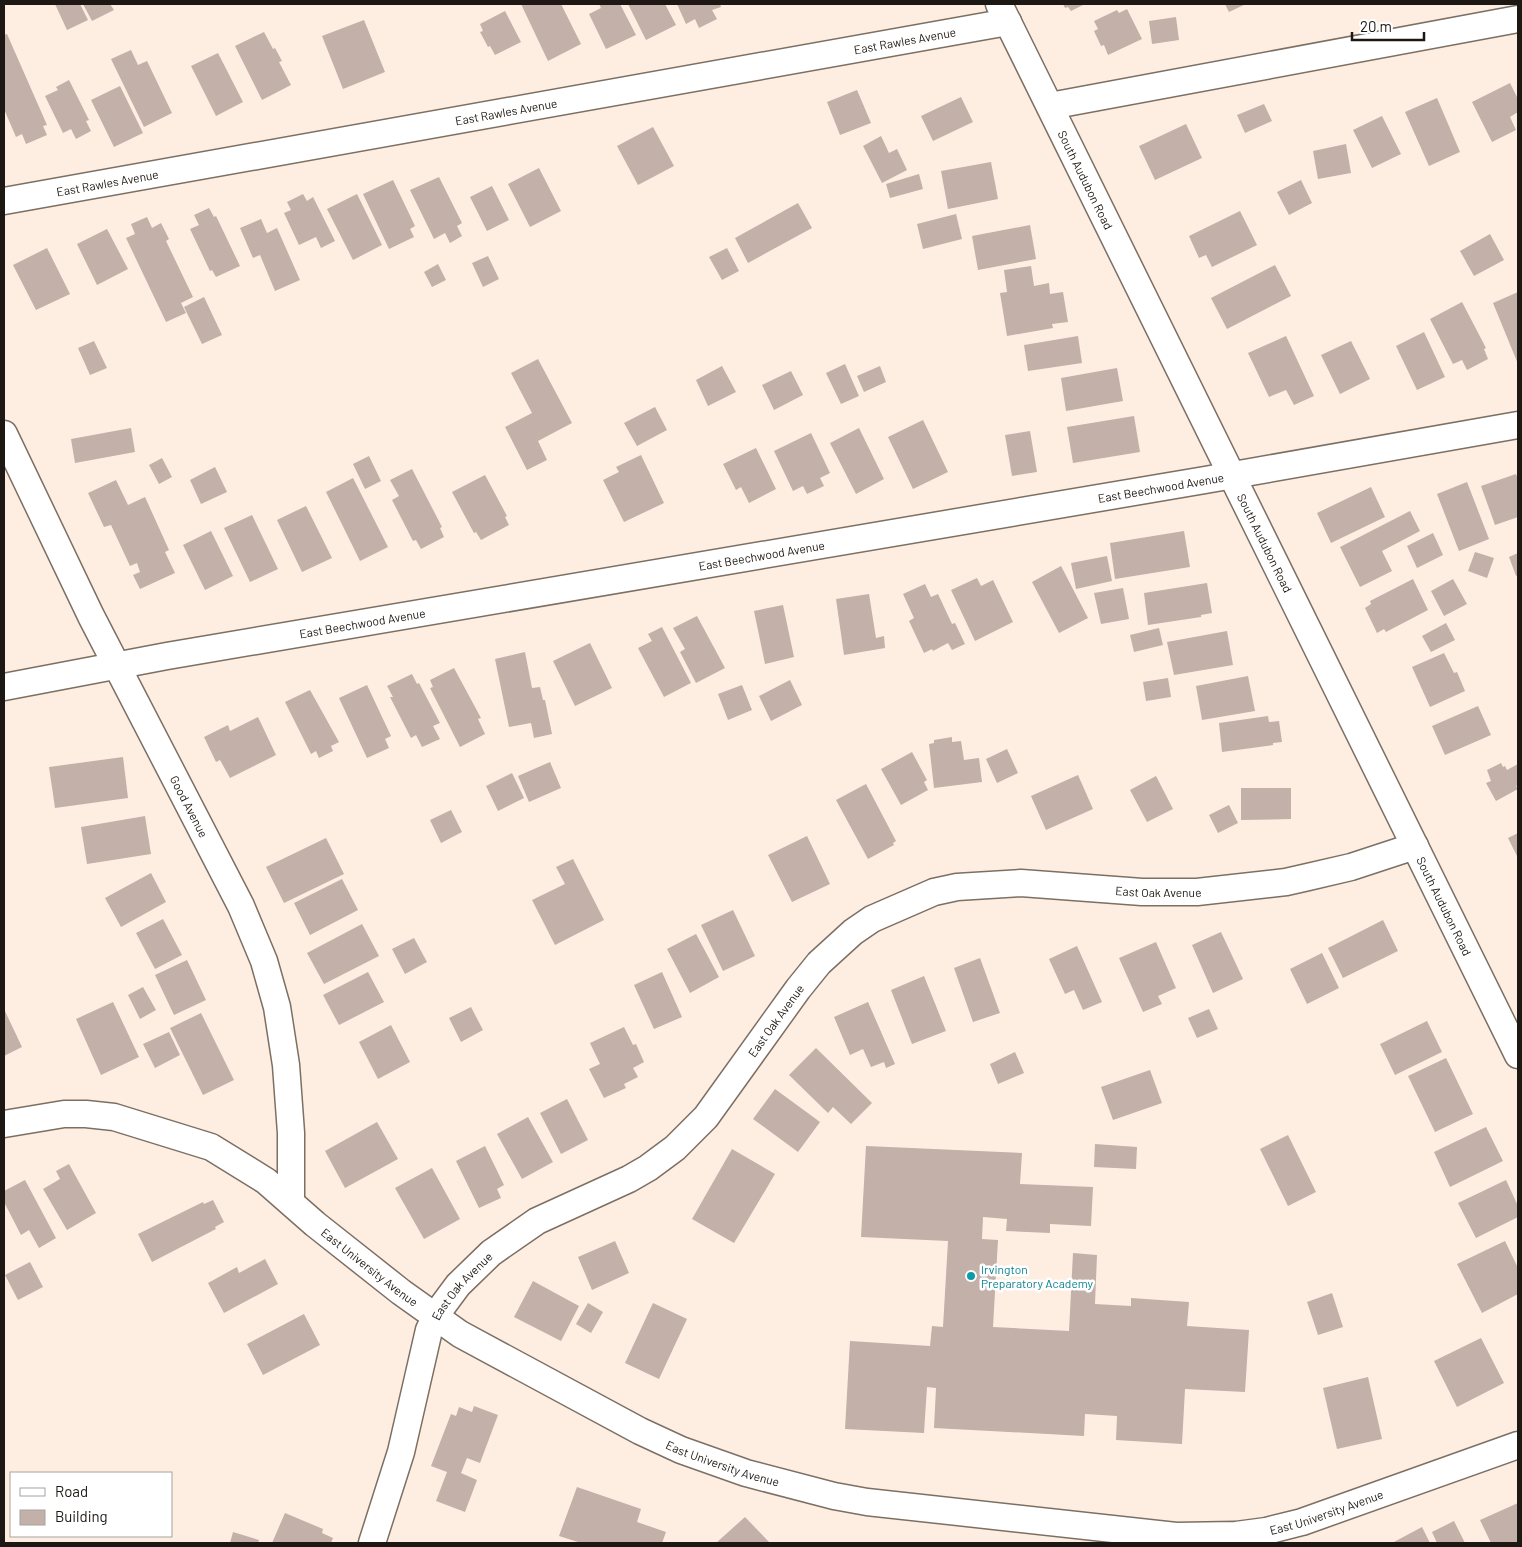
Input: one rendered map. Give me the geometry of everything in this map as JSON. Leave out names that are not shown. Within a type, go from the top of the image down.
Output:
[{"type":"street","name":"South Audubon Road","points":[[1004,13],[1518,1055]]},
{"type":"street","name":"East Rawles Avenue","points":[[4,201],[1004,13]]},
{"type":"street","points":[[1050,106],[1518,19]]},
{"type":"street","name":"East Beechwood Avenue","points":[[4,687],[1518,425]]},
{"type":"street","name":"Good Avenue","points":[[4,434],[117,666],[241,906],[264,961],[277,1008],[286,1065],[292,1139],[291,1202]]},
{"type":"street","name":"East Oak Avenue","points":[[372,1543],[401,1452],[426,1342],[435,1318],[458,1285],[500,1246],[538,1221],[629,1180],[675,1148],[706,1117],[798,989],[819,963],[853,932],[892,910],[934,892],[980,885],[1021,883],[1142,892],[1198,892],[1286,882],[1351,867],[1415,846]]},
{"type":"street","name":"East University Avenue","points":[[4,1124],[64,1114],[114,1117],[211,1147],[266,1181],[315,1224],[435,1318],[492,1353],[640,1431],[681,1450],[746,1473],[834,1496],[890,1505],[1220,1540],[1266,1531],[1307,1520],[1518,1445]]},
{"type":"building","points":[[55,4],[80,4],[88,20],[67,30]]},
{"type":"building","points":[[83,4],[110,4],[114,10],[92,21]]},
{"type":"building","points":[[521,4],[561,4],[581,44],[548,61]]},
{"type":"building","points":[[599,4],[620,4],[636,35],[606,49],[589,14],[601,8]]},
{"type":"building","points":[[628,4],[665,4],[676,25],[646,40]]},
{"type":"building","points":[[677,4],[720,4],[721,7],[712,10],[717,19],[699,28],[695,19],[686,24]]},
{"type":"building","points":[[1063,4],[1085,4],[1071,11],[1068,7],[1065,8]]},
{"type":"building","points":[[1225,4],[1246,4],[1229,12]]},
{"type":"building","points":[[1127,9],[1142,39],[1108,55],[1104,45],[1101,46],[1094,31],[1098,29],[1094,21],[1117,10],[1119,13]]},
{"type":"building","points":[[505,11],[521,42],[495,55],[480,32],[483,31],[480,24]]},
{"type":"building","points":[[1176,17],[1179,40],[1152,44],[1149,21]]},
{"type":"building","points":[[364,20],[385,72],[343,89],[322,36]]},
{"type":"building","points":[[264,32],[282,61],[279,62],[291,85],[262,100],[235,46]]},
{"type":"building","points":[[7,34],[47,125],[43,126],[47,135],[26,144],[22,134],[16,137],[4,109],[4,35]]},
{"type":"building","points":[[131,50],[138,65],[147,61],[172,113],[144,127],[111,59]]},
{"type":"building","points":[[218,53],[243,102],[216,116],[191,66]]},
{"type":"building","points":[[69,80],[89,120],[86,121],[91,131],[76,139],[71,129],[63,133],[45,96],[58,90],[56,87]]},
{"type":"building","points":[[1510,83],[1518,99],[1518,112],[1510,117],[1516,130],[1492,142],[1472,102]]},
{"type":"building","points":[[120,86],[143,133],[114,147],[91,100]]},
{"type":"building","points":[[857,90],[871,123],[840,135],[827,102]]},
{"type":"building","points":[[961,97],[973,122],[933,141],[921,116]]},
{"type":"building","points":[[1437,98],[1460,152],[1429,166],[1405,112]]},
{"type":"building","points":[[1264,104],[1272,121],[1245,133],[1237,115]]},
{"type":"building","points":[[1382,116],[1401,154],[1372,168],[1353,130]]},
{"type":"building","points":[[1186,124],[1202,158],[1155,180],[1139,146]]},
{"type":"building","points":[[653,127],[674,166],[638,185],[617,146]]},
{"type":"building","points":[[881,136],[889,153],[897,149],[907,170],[882,183],[863,146]]},
{"type":"building","points":[[1346,144],[1351,173],[1318,179],[1313,151]]},
{"type":"building","points":[[991,162],[998,199],[948,209],[941,171]]},
{"type":"building","points":[[539,168],[561,211],[530,227],[508,184]]},
{"type":"building","points":[[919,174],[923,189],[890,198],[886,184]]},
{"type":"building","points":[[439,177],[462,223],[457,226],[462,236],[450,243],[445,233],[434,239],[410,190]]},
{"type":"building","points":[[393,180],[415,226],[410,229],[414,237],[389,249],[363,194]]},
{"type":"building","points":[[1301,180],[1312,203],[1289,215],[1277,192]]},
{"type":"building","points":[[492,186],[509,220],[487,231],[470,197]]},
{"type":"building","points":[[303,194],[307,201],[313,197],[335,241],[321,248],[316,237],[299,245],[284,213],[291,210],[287,202]]},
{"type":"building","points":[[357,194],[382,245],[353,260],[327,209]]},
{"type":"building","points":[[798,203],[812,228],[748,263],[735,238]]},
{"type":"building","points":[[209,208],[214,217],[216,216],[240,266],[216,277],[212,270],[210,271],[190,229],[199,225],[194,215]]},
{"type":"building","points":[[1240,211],[1257,245],[1212,267],[1206,255],[1199,258],[1189,236]]},
{"type":"building","points":[[956,214],[962,239],[923,249],[917,224]]},
{"type":"building","points":[[147,217],[152,228],[161,223],[169,239],[166,241],[193,297],[181,303],[186,313],[166,322],[126,238],[135,234],[131,224]]},
{"type":"building","points":[[261,219],[267,233],[277,228],[300,280],[275,291],[260,255],[253,258],[240,228]]},
{"type":"building","points":[[1030,225],[1036,259],[978,270],[972,236]]},
{"type":"building","points":[[107,229],[128,269],[97,285],[77,244]]},
{"type":"building","points":[[1490,234],[1504,260],[1474,276],[1460,251]]},
{"type":"building","points":[[47,248],[70,294],[36,310],[13,265]]},
{"type":"building","points":[[727,248],[739,271],[722,280],[709,257]]},
{"type":"building","points":[[488,256],[499,279],[483,287],[472,263]]},
{"type":"building","points":[[438,264],[446,280],[432,287],[424,272]]},
{"type":"building","points":[[1275,265],[1291,296],[1227,329],[1211,298]]},
{"type":"building","points":[[1031,266],[1034,286],[1049,283],[1050,294],[1063,292],[1068,322],[1052,324],[1053,328],[1007,336],[1000,293],[1007,292],[1004,270]]},
{"type":"building","points":[[1518,292],[1518,364],[1493,303]]},
{"type":"building","points":[[204,297],[222,335],[202,344],[184,307]]},
{"type":"building","points":[[1462,302],[1486,348],[1484,349],[1488,359],[1467,370],[1462,360],[1453,364],[1430,319]]},
{"type":"building","points":[[1424,332],[1445,377],[1417,390],[1396,346]]},
{"type":"building","points":[[1078,336],[1082,363],[1028,371],[1024,345]]},
{"type":"building","points":[[1286,336],[1314,396],[1294,405],[1286,390],[1269,397],[1248,353]]},
{"type":"building","points":[[94,341],[107,368],[90,375],[78,348]]},
{"type":"building","points":[[1351,341],[1370,379],[1340,394],[1321,355]]},
{"type":"building","points":[[538,359],[572,423],[538,441],[547,460],[527,470],[505,427],[532,413],[511,373]]},
{"type":"building","points":[[845,364],[859,396],[841,404],[826,373]]},
{"type":"building","points":[[722,366],[736,392],[708,406],[696,380]]},
{"type":"building","points":[[880,366],[886,382],[864,392],[857,376]]},
{"type":"building","points":[[1117,368],[1123,401],[1066,411],[1061,378]]},
{"type":"building","points":[[791,371],[803,395],[774,410],[762,385]]},
{"type":"building","points":[[655,407],[667,430],[637,446],[624,423]]},
{"type":"building","points":[[1134,416],[1140,452],[1073,463],[1067,427]]},
{"type":"building","points":[[923,420],[948,472],[913,489],[888,437]]},
{"type":"building","points":[[131,428],[135,452],[75,463],[71,439]]},
{"type":"building","points":[[859,428],[884,479],[856,494],[830,443]]},
{"type":"building","points":[[1030,431],[1037,472],[1012,476],[1005,435]]},
{"type":"building","points":[[811,433],[830,473],[820,478],[824,486],[807,494],[803,486],[793,491],[774,451]]},
{"type":"building","points":[[756,448],[776,489],[749,503],[741,487],[736,490],[723,464]]},
{"type":"building","points":[[641,455],[664,503],[624,522],[603,480],[619,472],[616,467]]},
{"type":"building","points":[[369,456],[381,481],[365,489],[353,464]]},
{"type":"building","points":[[162,458],[172,477],[159,484],[149,465]]},
{"type":"building","points":[[215,467],[227,492],[201,504],[190,480]]},
{"type":"building","points":[[412,469],[442,527],[440,528],[444,537],[421,549],[416,540],[413,541],[392,500],[399,496],[390,480]]},
{"type":"building","points":[[1516,474],[1518,479],[1518,517],[1495,525],[1481,486]]},
{"type":"building","points":[[485,475],[507,516],[505,517],[509,525],[481,540],[476,532],[474,533],[452,492]]},
{"type":"building","points":[[353,478],[388,547],[360,561],[326,492]]},
{"type":"building","points":[[116,480],[128,505],[145,497],[169,550],[165,552],[175,573],[140,589],[133,575],[140,572],[137,563],[130,566],[111,525],[104,527],[88,493]]},
{"type":"building","points":[[1467,482],[1489,539],[1459,551],[1437,494]]},
{"type":"building","points":[[1371,487],[1385,517],[1331,543],[1317,513]]},
{"type":"building","points":[[306,506],[332,558],[302,572],[277,520]]},
{"type":"building","points":[[1410,511],[1420,531],[1382,551],[1392,571],[1360,587],[1340,547]]},
{"type":"building","points":[[252,515],[278,569],[250,582],[224,528]]},
{"type":"building","points":[[211,531],[233,576],[205,590],[183,545]]},
{"type":"building","points":[[1184,531],[1190,567],[1115,579],[1110,543]]},
{"type":"building","points":[[1433,533],[1443,555],[1417,568],[1407,546]]},
{"type":"building","points":[[1475,552],[1494,558],[1487,578],[1468,571]]},
{"type":"building","points":[[1518,553],[1518,575],[1516,576],[1509,557]]},
{"type":"building","points":[[1107,556],[1112,581],[1076,589],[1071,563]]},
{"type":"building","points":[[1061,566],[1088,618],[1059,633],[1032,582]]},
{"type":"building","points":[[977,578],[981,586],[993,580],[1013,622],[975,641],[951,590]]},
{"type":"building","points":[[1413,579],[1428,610],[1386,632],[1384,629],[1377,633],[1365,608],[1371,604],[1370,601]]},
{"type":"building","points":[[1453,579],[1467,604],[1444,616],[1431,591]]},
{"type":"building","points":[[1207,583],[1212,613],[1201,615],[1201,617],[1148,625],[1144,593]]},
{"type":"building","points":[[925,584],[931,597],[938,594],[952,624],[955,623],[965,644],[952,650],[948,643],[933,651],[932,649],[924,653],[909,621],[914,618],[903,594]]},
{"type":"building","points":[[1123,588],[1129,619],[1101,624],[1094,593]]},
{"type":"building","points":[[869,594],[876,638],[884,636],[885,648],[844,655],[836,599]]},
{"type":"building","points":[[783,605],[794,657],[765,664],[754,611]]},
{"type":"building","points":[[697,616],[725,668],[696,683],[680,652],[685,649],[673,628]]},
{"type":"building","points":[[1446,623],[1455,640],[1431,652],[1422,636]]},
{"type":"building","points":[[662,627],[691,683],[664,697],[638,648],[652,641],[648,634]]},
{"type":"building","points":[[1159,628],[1163,645],[1134,652],[1130,635]]},
{"type":"building","points":[[1227,631],[1233,665],[1174,675],[1167,642]]},
{"type":"building","points":[[590,643],[612,688],[575,706],[553,661]]},
{"type":"building","points":[[525,652],[532,688],[540,687],[543,700],[545,700],[552,734],[534,738],[531,723],[509,727],[495,659]]},
{"type":"building","points":[[1444,653],[1454,673],[1457,672],[1465,691],[1430,707],[1412,667]]},
{"type":"building","points":[[454,668],[481,718],[478,719],[485,734],[460,747],[430,688],[433,687],[430,680]]},
{"type":"building","points":[[412,674],[417,684],[419,683],[440,723],[433,726],[440,739],[422,747],[416,735],[411,738],[390,697],[393,697],[387,686]]},
{"type":"building","points":[[1248,676],[1255,711],[1202,720],[1196,686]]},
{"type":"building","points":[[1168,678],[1171,697],[1146,701],[1143,682]]},
{"type":"building","points":[[790,680],[802,705],[771,721],[759,696]]},
{"type":"building","points":[[367,685],[391,736],[385,739],[389,748],[367,758],[339,698]]},
{"type":"building","points":[[742,685],[752,710],[728,720],[718,694]]},
{"type":"building","points":[[310,690],[339,742],[331,746],[333,751],[319,758],[316,751],[311,754],[285,702]]},
{"type":"building","points":[[1478,706],[1491,735],[1445,755],[1432,726]]},
{"type":"building","points":[[1268,716],[1269,722],[1279,721],[1282,742],[1222,752],[1219,723]]},
{"type":"building","points":[[258,717],[276,755],[230,778],[220,760],[216,762],[204,737],[228,725],[230,731]]},
{"type":"building","points":[[952,737],[952,742],[961,741],[964,760],[979,758],[982,782],[934,788],[929,744],[934,743],[934,740]]},
{"type":"building","points":[[1007,749],[1018,773],[997,783],[986,759]]},
{"type":"building","points":[[912,752],[927,780],[924,782],[928,790],[901,805],[881,769]]},
{"type":"building","points":[[123,757],[128,798],[55,808],[49,767]]},
{"type":"building","points":[[550,762],[561,788],[529,802],[518,776]]},
{"type":"building","points":[[1501,763],[1507,770],[1518,764],[1518,785],[1516,786],[1518,789],[1496,801],[1486,783],[1491,781],[1487,770]]},
{"type":"building","points":[[512,773],[524,798],[498,811],[486,786]]},
{"type":"building","points":[[1078,775],[1093,809],[1046,830],[1031,796]]},
{"type":"building","points":[[1156,776],[1173,809],[1147,822],[1130,790]]},
{"type":"building","points":[[866,784],[896,841],[893,843],[894,845],[868,859],[836,800]]},
{"type":"building","points":[[1241,788],[1291,788],[1291,819],[1241,820]]},
{"type":"building","points":[[1229,805],[1238,823],[1218,833],[1209,815]]},
{"type":"building","points":[[451,810],[462,832],[441,843],[430,820]]},
{"type":"building","points":[[145,816],[151,854],[87,864],[81,827]]},
{"type":"building","points":[[1518,833],[1518,858],[1508,838]]},
{"type":"building","points":[[807,836],[830,884],[792,902],[768,855]]},
{"type":"building","points":[[326,838],[344,874],[284,903],[266,867]]},
{"type":"building","points":[[573,859],[604,920],[555,945],[532,900],[565,884],[556,867]]},
{"type":"building","points":[[151,873],[166,902],[121,927],[105,898]]},
{"type":"building","points":[[342,879],[358,910],[310,935],[294,903]]},
{"type":"building","points":[[733,910],[755,956],[723,971],[701,925]]},
{"type":"building","points":[[163,919],[182,955],[155,969],[136,933]]},
{"type":"building","points":[[1383,920],[1398,951],[1343,978],[1328,948]]},
{"type":"building","points":[[362,924],[379,956],[324,984],[307,953]]},
{"type":"building","points":[[1221,932],[1243,979],[1213,993],[1192,945]]},
{"type":"building","points":[[696,934],[719,977],[690,993],[667,949]]},
{"type":"building","points":[[414,938],[427,962],[405,974],[392,949]]},
{"type":"building","points":[[1156,942],[1176,988],[1158,996],[1162,1004],[1143,1012],[1119,958]]},
{"type":"building","points":[[1077,946],[1102,1002],[1083,1010],[1074,990],[1065,994],[1049,959]]},
{"type":"building","points":[[1322,953],[1339,988],[1307,1004],[1290,969]]},
{"type":"building","points":[[980,958],[1000,1013],[973,1022],[954,968]]},
{"type":"building","points":[[187,960],[206,1000],[174,1015],[155,975]]},
{"type":"building","points":[[368,972],[384,1002],[339,1025],[323,995]]},
{"type":"building","points":[[662,972],[682,1017],[654,1029],[634,985]]},
{"type":"building","points":[[924,976],[946,1031],[912,1044],[891,990]]},
{"type":"building","points":[[143,987],[156,1010],[140,1019],[128,995]]},
{"type":"building","points":[[113,1002],[139,1057],[101,1075],[76,1019]]},
{"type":"building","points":[[868,1002],[895,1064],[886,1068],[884,1062],[871,1067],[863,1049],[850,1055],[834,1017]]},
{"type":"building","points":[[471,1007],[483,1030],[461,1042],[449,1018]]},
{"type":"building","points":[[4,1009],[22,1047],[4,1056]]},
{"type":"building","points":[[1209,1009],[1218,1029],[1197,1038],[1188,1018]]},
{"type":"building","points":[[201,1013],[234,1080],[203,1095],[170,1028]]},
{"type":"building","points":[[1427,1021],[1442,1052],[1395,1075],[1380,1044]]},
{"type":"building","points":[[391,1025],[410,1062],[378,1079],[359,1042]]},
{"type":"building","points":[[624,1027],[633,1045],[636,1044],[644,1062],[633,1068],[638,1077],[624,1084],[626,1088],[604,1098],[589,1069],[600,1064],[590,1043]]},
{"type":"building","points":[[169,1032],[180,1055],[155,1068],[143,1044]]},
{"type":"building","points":[[816,1048],[872,1103],[851,1124],[833,1107],[828,1113],[789,1075]]},
{"type":"building","points":[[1015,1052],[1024,1073],[998,1084],[990,1064]]},
{"type":"building","points":[[1446,1058],[1473,1114],[1435,1132],[1408,1076]]},
{"type":"building","points":[[1150,1070],[1162,1103],[1113,1120],[1101,1087]]},
{"type":"building","points":[[775,1089],[820,1122],[798,1152],[753,1119]]},
{"type":"building","points":[[567,1099],[588,1140],[561,1154],[540,1113]]},
{"type":"building","points":[[528,1117],[553,1162],[522,1179],[497,1134]]},
{"type":"building","points":[[377,1122],[398,1159],[345,1188],[325,1151]]},
{"type":"building","points":[[1486,1127],[1503,1161],[1450,1187],[1434,1152]]},
{"type":"building","points":[[1288,1135],[1316,1192],[1288,1206],[1260,1149]]},
{"type":"building","points":[[1095,1144],[1137,1147],[1136,1169],[1094,1167]]},
{"type":"building","points":[[485,1146],[504,1185],[497,1189],[501,1198],[479,1208],[456,1161]]},
{"type":"building","name":"Irvington Preparatory Academy","points":[[866,1146],[1022,1153],[1020,1184],[1093,1187],[1091,1226],[1050,1224],[1050,1233],[1006,1231],[1007,1219],[983,1217],[982,1239],[998,1240],[993,1327],[1069,1331],[1073,1253],[1097,1255],[1095,1304],[1131,1306],[1131,1298],[1189,1302],[1187,1326],[1249,1330],[1245,1392],[1185,1389],[1182,1444],[1116,1440],[1117,1416],[1085,1414],[1084,1436],[934,1428],[936,1388],[927,1387],[924,1433],[845,1429],[850,1341],[930,1346],[932,1326],[943,1327],[948,1241],[861,1237]]},
{"type":"building","points":[[732,1149],[775,1174],[734,1243],[692,1219]]},
{"type":"building","points":[[69,1164],[96,1213],[67,1230],[43,1189],[60,1179],[56,1171]]},
{"type":"building","points":[[432,1168],[460,1219],[424,1239],[395,1188]]},
{"type":"building","points":[[25,1180],[56,1238],[39,1248],[29,1230],[21,1235],[4,1202],[4,1191]]},
{"type":"building","points":[[1506,1180],[1518,1206],[1518,1217],[1476,1238],[1458,1203]]},
{"type":"building","points":[[213,1200],[224,1222],[215,1227],[216,1229],[152,1262],[138,1234],[203,1202],[204,1204]]},
{"type":"building","points":[[615,1241],[629,1273],[592,1290],[578,1257]]},
{"type":"building","points":[[1505,1241],[1518,1268],[1518,1294],[1482,1313],[1457,1264]]},
{"type":"building","points":[[265,1259],[278,1284],[224,1313],[208,1283],[237,1267],[239,1273]]},
{"type":"building","points":[[30,1262],[43,1287],[18,1300],[5,1275]]},
{"type":"building","points":[[533,1281],[579,1306],[561,1341],[514,1317]]},
{"type":"building","points":[[1332,1293],[1343,1327],[1318,1335],[1307,1302]]},
{"type":"building","points":[[588,1303],[603,1312],[591,1333],[576,1324]]},
{"type":"building","points":[[653,1303],[687,1319],[659,1379],[625,1363]]},
{"type":"building","points":[[304,1314],[320,1345],[263,1375],[247,1344]]},
{"type":"building","points":[[1481,1338],[1504,1383],[1457,1407],[1434,1361]]},
{"type":"building","points":[[1368,1377],[1382,1439],[1337,1449],[1323,1388]]},
{"type":"building","points":[[474,1406],[498,1415],[480,1463],[467,1458],[461,1473],[477,1480],[465,1512],[436,1501],[447,1472],[431,1466],[451,1414],[456,1416],[459,1407],[472,1412]]},
{"type":"building","points":[[577,1487],[641,1509],[637,1522],[666,1532],[662,1543],[581,1543],[559,1536]]},
{"type":"building","points":[[1518,1503],[1518,1543],[1491,1543],[1480,1520]]},
{"type":"building","points":[[285,1513],[323,1529],[322,1533],[333,1538],[331,1543],[272,1543]]},
{"type":"building","points":[[745,1517],[770,1543],[716,1543]]},
{"type":"building","points":[[1454,1521],[1465,1543],[1437,1543],[1432,1532]]},
{"type":"building","points":[[1422,1527],[1430,1543],[1392,1543]]},
{"type":"building","points":[[233,1532],[259,1540],[258,1543],[230,1543]]},
{"type":"place","name":"Irvington Preparatory Academy","points":[[971,1276]]}]
